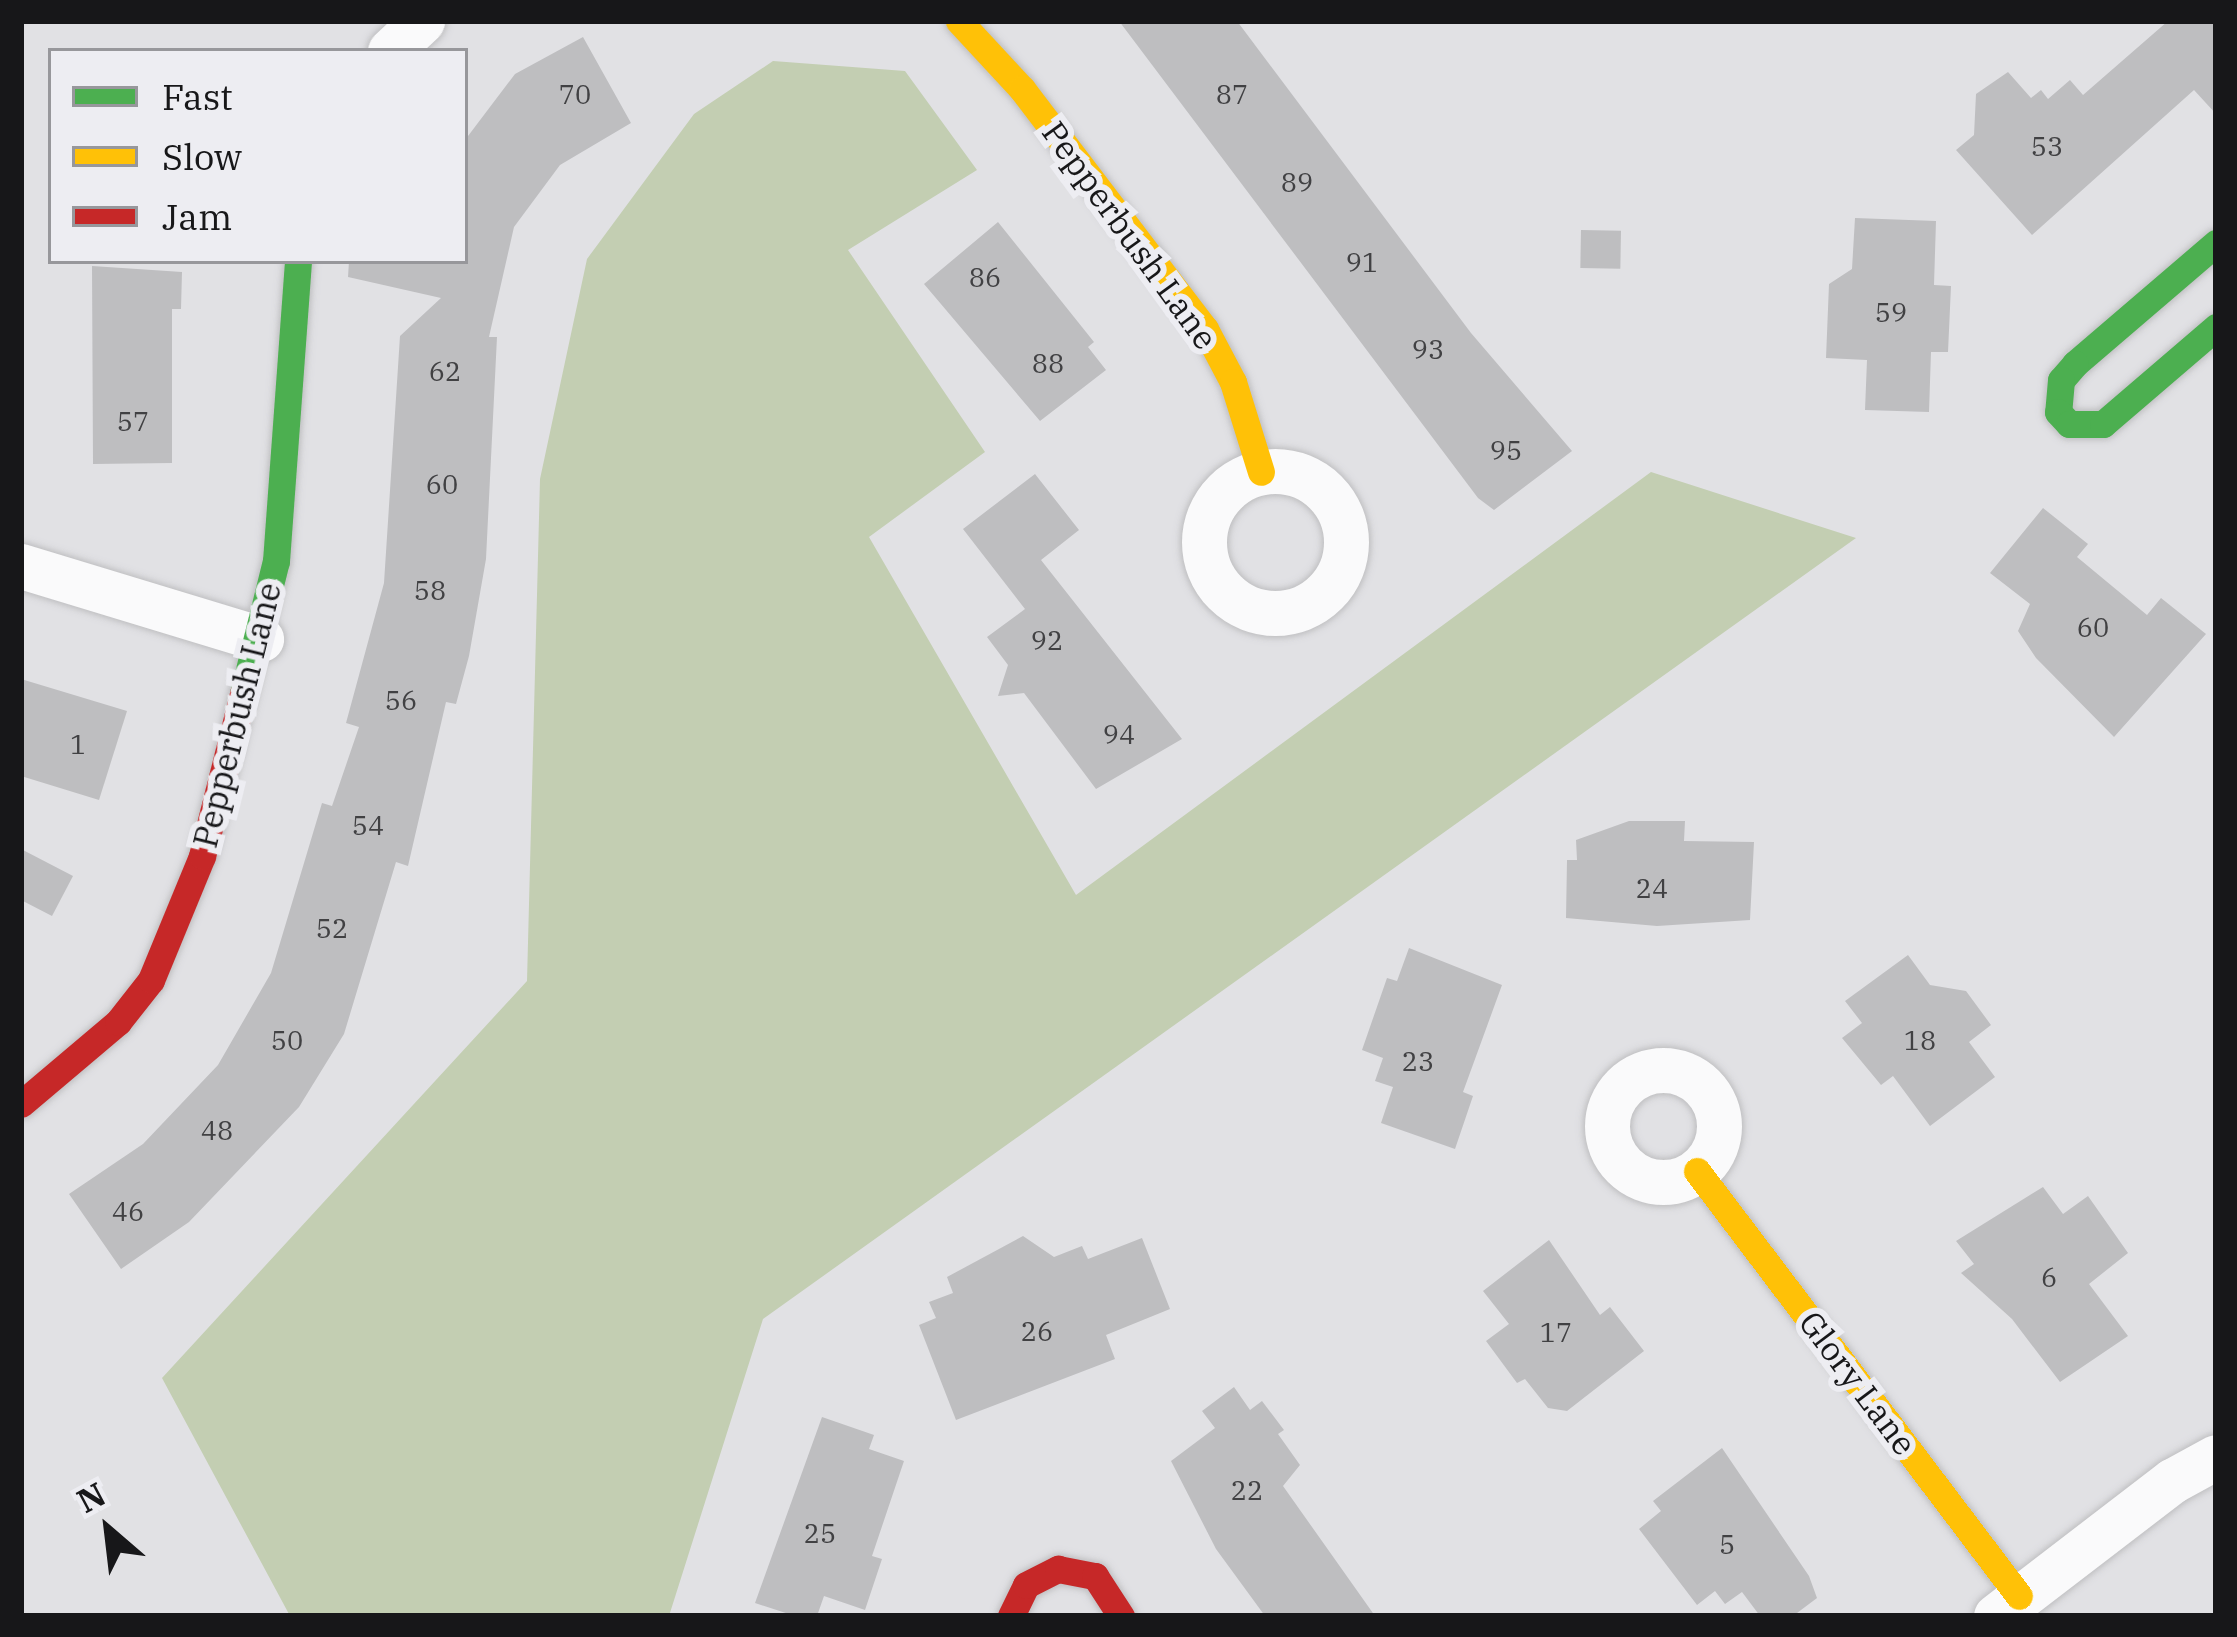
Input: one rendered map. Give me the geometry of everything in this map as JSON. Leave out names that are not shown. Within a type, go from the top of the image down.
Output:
[{"type":"street","points":[[393,48],[422,21]]},
{"type":"street","name":"Pepperbush Lane","points":[[959,21],[1022,89],[1205,329],[1233,382],[1261,472]]},
{"type":"street","points":[[2216,243],[2075,364],[2061,380],[2058,412],[2069,424],[2104,424],[2216,327]]},
{"type":"street","name":"Pepperbush Lane","points":[[21,1104],[118,1022],[151,980],[202,856],[261,639],[286,490],[298,264]]},
{"type":"street","points":[[21,566],[261,639]]},
{"type":"street","name":"Glory Lane","points":[[1697,1171],[2007,1606]]},
{"type":"street","points":[[2007,1606],[2216,1456]]},
{"type":"street","points":[[1011,1616],[1026,1585],[1058,1569],[1095,1576],[1121,1616]]},
{"type":"green space","points":[[773,61],[905,71],[977,170],[848,250],[985,452],[869,537],[1076,895],[1651,472],[1856,538],[763,1319],[669,1616],[290,1616],[162,1378],[527,981],[540,479],[587,259],[694,114]]},
{"type":"building","points":[[1119,21],[1237,21],[1471,333],[1572,451],[1494,510],[1478,498]]},
{"type":"building","points":[[2168,21],[2216,21],[2216,114],[2194,90],[2032,235],[1956,150],[1974,135],[1976,94],[2008,72],[2031,98],[2041,90],[2048,99],[2070,80],[2083,95]]},
{"type":"building","points":[[583,37],[631,123],[560,165],[514,227],[489,337],[497,337],[486,559],[469,656],[456,704],[446,702],[408,866],[396,862],[344,1034],[299,1107],[189,1222],[121,1269],[69,1194],[143,1144],[218,1065],[271,973],[322,803],[332,806],[359,727],[346,723],[384,583],[400,336],[441,298],[348,277],[349,264],[468,264],[468,136],[515,74]]},
{"type":"building","points":[[1855,218],[1936,221],[1934,285],[1951,286],[1948,352],[1931,352],[1929,412],[1865,410],[1867,360],[1826,358],[1829,284],[1852,269]]},
{"type":"building","points":[[998,222],[1094,342],[1088,347],[1106,370],[1040,421],[924,284]]},
{"type":"building","points":[[1581,230],[1621,231],[1620,269],[1580,268]]},
{"type":"building","points":[[92,266],[182,272],[181,309],[172,309],[172,463],[93,464]]},
{"type":"building","points":[[1035,474],[1079,530],[1041,560],[1182,739],[1096,789],[1024,693],[998,696],[1008,665],[987,637],[1025,609],[963,529]]},
{"type":"building","points":[[2043,508],[2088,544],[2077,557],[2147,615],[2161,598],[2206,634],[2114,737],[2036,658],[2018,631],[2030,604],[1990,573]]},
{"type":"building","points":[[21,679],[127,711],[99,800],[21,776]]},
{"type":"building","points":[[1629,821],[1685,821],[1684,841],[1754,842],[1750,920],[1657,926],[1566,918],[1567,860],[1577,860],[1576,840]]},
{"type":"building","points":[[21,849],[73,876],[52,916],[21,900]]},
{"type":"building","points":[[1409,948],[1502,985],[1463,1092],[1473,1096],[1455,1149],[1381,1123],[1393,1087],[1375,1081],[1383,1058],[1362,1050],[1387,978],[1397,981]]},
{"type":"building","points":[[1908,955],[1930,985],[1966,991],[1991,1025],[1969,1042],[1995,1077],[1930,1126],[1893,1076],[1881,1085],[1842,1038],[1862,1023],[1845,1001]]},
{"type":"building","points":[[2043,1187],[2063,1214],[2088,1196],[2128,1253],[2089,1284],[2128,1336],[2060,1382],[2012,1319],[1961,1273],[1974,1264],[1956,1241]]},
{"type":"building","points":[[1023,1236],[1054,1257],[1082,1246],[1088,1259],[1142,1238],[1170,1309],[1106,1335],[1115,1359],[956,1420],[919,1325],[936,1318],[929,1302],[953,1293],[947,1277]]},
{"type":"building","points":[[1549,1240],[1600,1315],[1610,1307],[1644,1351],[1567,1411],[1548,1408],[1525,1379],[1517,1383],[1486,1341],[1509,1324],[1483,1291]]},
{"type":"building","points":[[1234,1387],[1250,1410],[1262,1401],[1284,1430],[1278,1434],[1300,1465],[1283,1486],[1375,1616],[1265,1616],[1216,1549],[1171,1461],[1215,1428],[1202,1411]]},
{"type":"building","points":[[822,1417],[874,1435],[869,1449],[904,1461],[872,1556],[882,1559],[865,1610],[824,1596],[817,1616],[795,1616],[755,1603]]},
{"type":"building","points":[[1722,1448],[1809,1576],[1817,1598],[1793,1616],[1760,1616],[1742,1592],[1725,1604],[1715,1591],[1697,1605],[1639,1529],[1661,1511],[1653,1501]]},
{"type":"traffic: fast","points":[[2216,243],[2075,364],[2061,380],[2058,412],[2069,424],[2103,424],[2216,327]]},
{"type":"traffic: fast","points":[[243,694],[276,561],[298,264]]},
{"type":"traffic: slow","points":[[959,21],[1022,89],[1205,329],[1233,382],[1261,472]]},
{"type":"traffic: slow","points":[[1697,1171],[2019,1596]]},
{"type":"traffic: jam","points":[[21,1104],[118,1022],[151,980],[202,856],[243,694]]},
{"type":"traffic: jam","points":[[1011,1616],[1026,1585],[1058,1569],[1095,1576],[1121,1616]]}]
